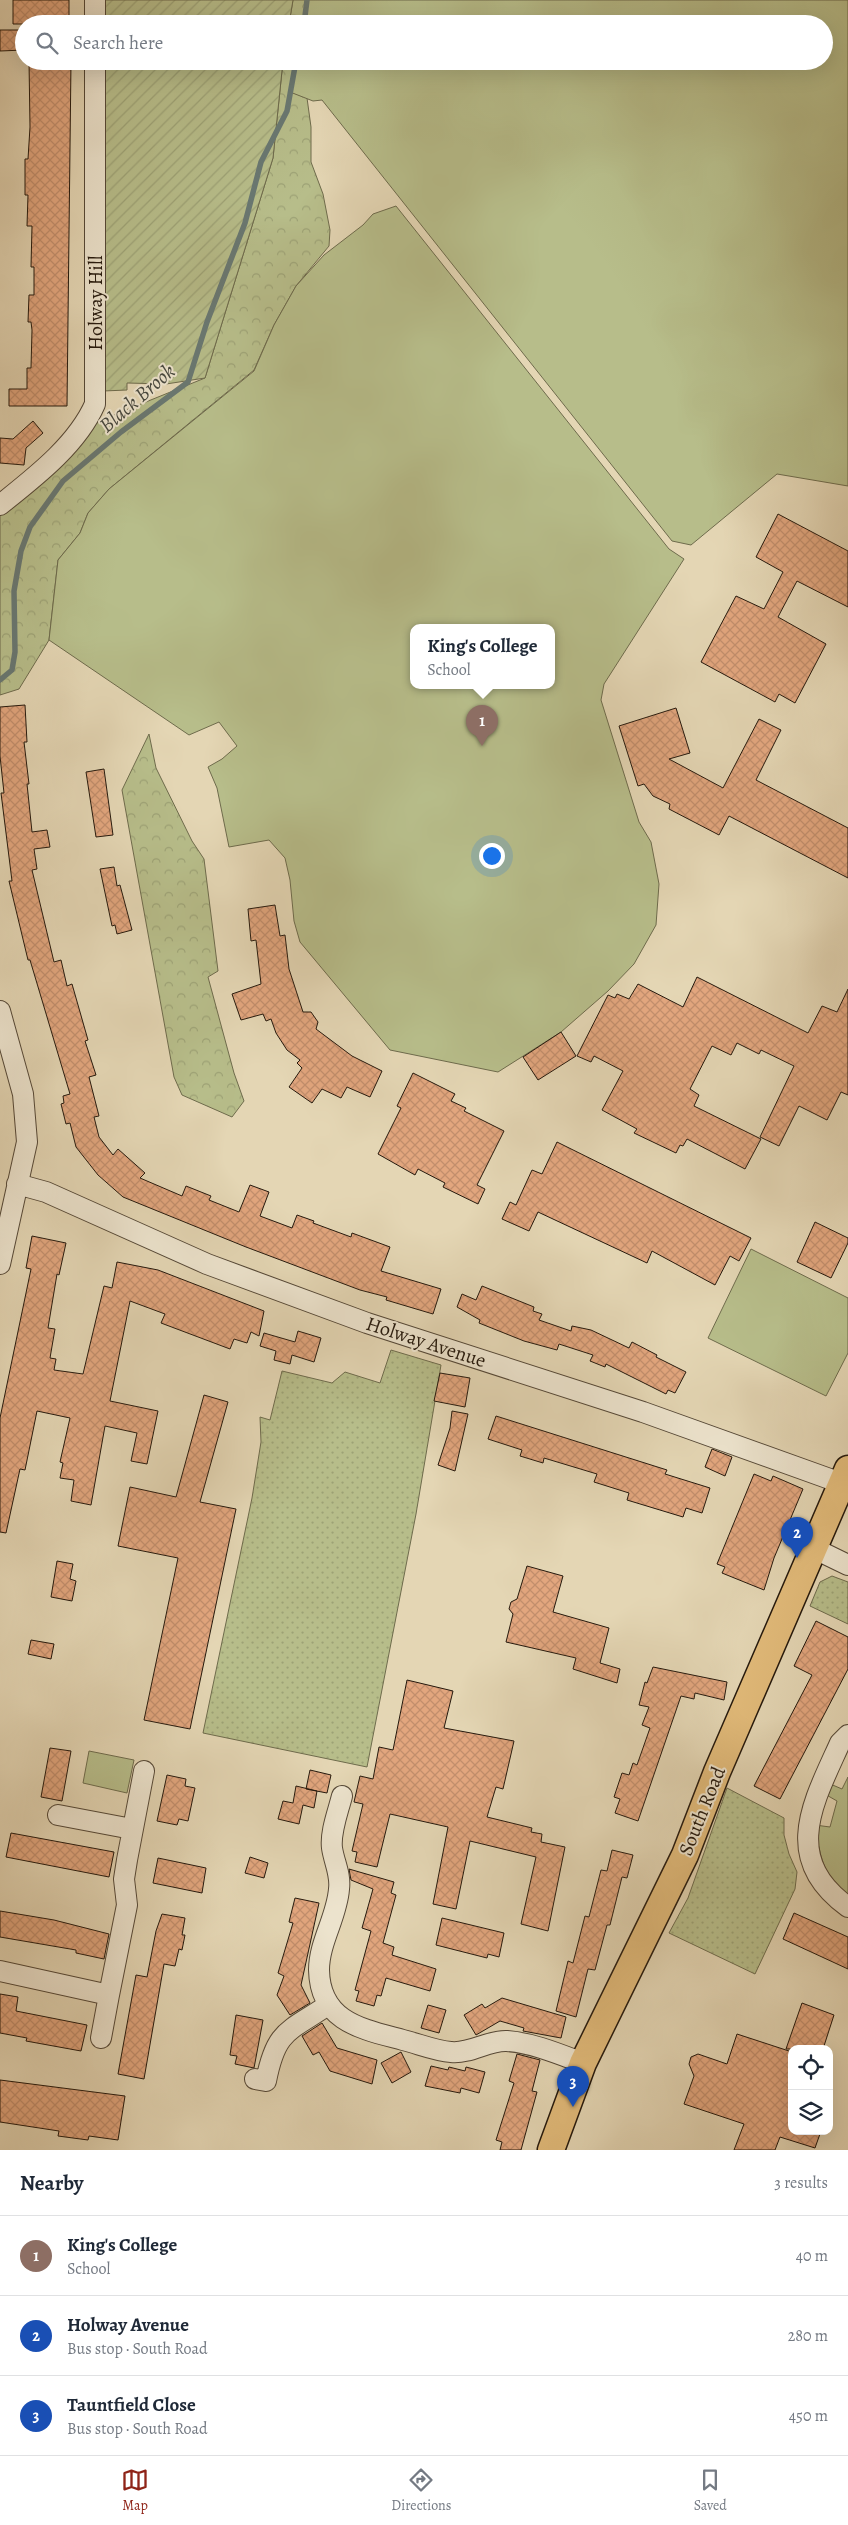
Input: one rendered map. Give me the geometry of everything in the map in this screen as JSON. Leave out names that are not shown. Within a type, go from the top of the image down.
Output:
[{"type":"main road","name":"South Road","points":[[551,2150],[583,2063],[685,1855],[717,1772],[845,1476]]},
{"type":"street","points":[[95,0],[95,15]]},
{"type":"street","name":"Holway Hill","points":[[0,505],[40,472],[87,422],[95,404],[95,70]]},
{"type":"street","points":[[0,1011],[23,1094],[27,1142],[0,1264]]},
{"type":"street","name":"Holway Avenue","points":[[17,1184],[46,1192],[206,1264],[358,1320],[845,1476]]},
{"type":"street","points":[[815,1549],[848,1565]]},
{"type":"street","points":[[848,1735],[840,1742],[812,1807],[808,1830],[808,1846],[816,1871],[826,1887],[848,1906]]},
{"type":"street","points":[[101,2038],[127,1905],[124,1879],[144,1771]]},
{"type":"street","points":[[342,1796],[332,1847],[339,1875],[340,1888],[336,1910],[320,1956],[319,1970],[322,1992],[328,2005],[338,2015],[358,2028],[451,2052],[470,2051],[505,2040],[547,2050],[583,2063]]},
{"type":"street","points":[[58,1815],[132,1829]]},
{"type":"street","points":[[0,1971],[108,1995]]},
{"type":"street","points":[[255,2079],[266,2081],[271,2056],[284,2034],[328,2005]]},
{"type":"green space","points":[[103,0],[293,0],[290,15],[102,15]]},
{"type":"green space","points":[[293,0],[307,0],[305,15],[290,15]]},
{"type":"green space","points":[[307,0],[848,0],[848,486],[777,474],[691,545],[672,541],[322,100],[313,101],[290,92],[294,70],[833,70],[833,15],[305,15]]},
{"type":"green space","points":[[101,70],[282,70],[273,158],[205,378],[166,384],[127,383],[127,390],[103,391]]},
{"type":"green space","points":[[282,70],[295,70],[291,92],[307,98],[311,127],[311,162],[323,194],[330,230],[329,246],[296,286],[274,325],[254,370],[109,489],[88,513],[80,533],[58,560],[49,640],[19,689],[0,695],[0,514],[94,423],[205,378],[273,158]]},
{"type":"green space","points":[[396,206],[669,549],[684,559],[604,684],[601,700],[639,822],[651,842],[659,884],[656,925],[634,964],[608,991],[561,1032],[498,1072],[390,1050],[300,942],[294,921],[290,880],[285,858],[269,840],[229,847],[217,788],[208,767],[222,759],[237,746],[219,722],[189,735],[49,640],[58,560],[80,533],[88,513],[109,489],[254,371],[274,325],[296,286],[324,255],[363,225],[373,214]]},
{"type":"green space","points":[[149,734],[156,768],[192,841],[204,859],[218,971],[208,977],[234,1073],[244,1101],[232,1117],[182,1095],[174,1077],[122,790]]},
{"type":"green space","points":[[751,1249],[848,1298],[848,1353],[826,1396],[708,1338]]},
{"type":"green space","points":[[391,1350],[441,1365],[416,1514],[367,1767],[203,1733],[252,1498],[261,1442],[260,1417],[270,1420],[282,1371],[332,1383],[345,1372],[380,1383]]},
{"type":"green space","points":[[832,1576],[848,1582],[848,1624],[810,1606],[820,1582]]},
{"type":"green space","points":[[89,1751],[134,1760],[127,1793],[83,1783]]},
{"type":"green space","points":[[848,1777],[848,1895],[833,1881],[828,1873],[818,1845],[815,1825],[830,1827],[837,1801],[823,1793],[828,1783],[842,1789]]},
{"type":"green space","points":[[727,1788],[784,1818],[784,1835],[789,1854],[797,1872],[795,1889],[755,1974],[669,1933],[688,1898]]},
{"type":"building","points":[[13,0],[69,0],[69,15],[15,15],[15,24],[13,24]]},
{"type":"building","points":[[0,30],[15,30],[15,50],[0,51]]},
{"type":"building","points":[[29,70],[71,70],[67,406],[9,406],[9,389],[27,389],[27,368],[31,368],[32,330],[31,322],[28,322],[29,295],[34,295],[34,267],[31,267],[32,226],[27,226],[28,195],[25,195],[25,159],[28,159],[30,127]]},
{"type":"building","points":[[33,421],[43,433],[26,448],[24,465],[0,463],[0,438],[13,439]]},
{"type":"building","points":[[778,514],[848,551],[848,607],[797,581],[778,617],[826,644],[795,703],[779,694],[775,702],[701,662],[736,596],[764,609],[783,572],[756,557]]},
{"type":"building","points":[[25,705],[27,742],[24,742],[32,832],[47,830],[50,847],[34,849],[37,869],[32,870],[54,962],[61,960],[67,986],[72,984],[88,1040],[85,1041],[96,1075],[89,1077],[99,1116],[94,1117],[99,1137],[113,1155],[118,1149],[145,1173],[140,1178],[182,1196],[186,1186],[211,1196],[209,1200],[239,1212],[250,1185],[269,1192],[260,1216],[292,1228],[297,1215],[351,1237],[352,1233],[390,1247],[381,1271],[441,1289],[433,1314],[386,1300],[387,1297],[360,1290],[246,1247],[123,1197],[98,1175],[76,1147],[70,1123],[66,1124],[61,1104],[64,1103],[63,1096],[70,1094],[30,960],[28,960],[9,881],[12,881],[1,793],[4,793],[0,756],[0,707]]},
{"type":"building","points":[[676,708],[690,753],[669,759],[723,788],[759,719],[781,730],[756,780],[848,828],[848,878],[729,816],[719,835],[669,809],[670,804],[653,796],[644,784],[638,786],[619,726]]},
{"type":"building","points":[[104,769],[113,835],[96,837],[86,772]]},
{"type":"building","points":[[114,867],[117,886],[120,885],[132,930],[117,934],[115,925],[112,926],[100,869]]},
{"type":"building","points":[[275,905],[280,936],[285,935],[289,969],[303,1012],[311,1012],[318,1022],[316,1029],[352,1056],[382,1071],[370,1097],[347,1087],[341,1098],[322,1089],[312,1103],[289,1087],[302,1068],[297,1063],[300,1060],[287,1050],[276,1033],[271,1019],[266,1021],[263,1014],[241,1020],[232,994],[261,984],[256,940],[251,941],[248,909]]},
{"type":"building","points":[[697,977],[808,1033],[822,1006],[837,1012],[848,989],[848,1095],[841,1092],[827,1120],[799,1106],[779,1146],[760,1137],[794,1066],[761,1050],[759,1054],[737,1043],[731,1055],[712,1046],[690,1089],[699,1095],[694,1106],[761,1139],[745,1169],[687,1139],[683,1146],[680,1145],[676,1153],[634,1133],[637,1129],[602,1110],[623,1071],[594,1056],[591,1062],[577,1056],[608,995],[615,998],[617,994],[629,999],[638,984],[683,1007]]},
{"type":"building","points":[[561,1032],[576,1056],[538,1080],[523,1057]]},
{"type":"building","points":[[413,1073],[455,1094],[451,1101],[466,1108],[464,1111],[504,1131],[477,1185],[485,1189],[478,1204],[443,1187],[445,1183],[418,1169],[415,1175],[378,1154],[401,1108],[397,1106]]},
{"type":"building","points":[[557,1142],[751,1238],[739,1261],[730,1256],[715,1285],[652,1251],[647,1263],[538,1212],[529,1231],[502,1219],[510,1202],[516,1205],[532,1170],[542,1174]]},
{"type":"building","points":[[815,1222],[848,1238],[848,1243],[831,1278],[797,1262]]},
{"type":"building","points":[[32,1236],[66,1243],[59,1275],[57,1274],[48,1328],[55,1329],[50,1358],[56,1359],[54,1370],[83,1374],[104,1286],[112,1288],[117,1262],[158,1270],[264,1311],[259,1336],[251,1332],[247,1343],[234,1339],[230,1349],[161,1323],[165,1314],[130,1301],[110,1401],[158,1411],[147,1464],[131,1461],[137,1433],[105,1426],[91,1505],[71,1501],[74,1480],[60,1478],[63,1463],[60,1462],[70,1418],[37,1411],[25,1470],[20,1469],[6,1533],[0,1532],[0,1418],[31,1269],[26,1268]]},
{"type":"building","points":[[482,1286],[534,1307],[533,1311],[542,1314],[539,1320],[571,1331],[572,1326],[591,1330],[629,1348],[632,1342],[686,1372],[675,1393],[668,1390],[666,1394],[606,1364],[605,1367],[590,1361],[593,1355],[559,1344],[557,1350],[524,1341],[479,1323],[480,1320],[457,1307],[462,1294],[476,1300]]},
{"type":"building","points":[[298,1331],[321,1338],[314,1362],[292,1355],[290,1364],[274,1360],[276,1351],[260,1346],[264,1333],[295,1342]]},
{"type":"building","points":[[440,1373],[470,1378],[465,1407],[434,1401]]},
{"type":"building","points":[[204,1395],[228,1402],[200,1502],[236,1509],[190,1729],[144,1720],[178,1558],[118,1546],[130,1487],[176,1497]]},
{"type":"building","points":[[452,1411],[468,1414],[455,1471],[438,1465],[450,1428]]},
{"type":"building","points":[[496,1416],[667,1470],[665,1474],[710,1488],[702,1513],[686,1508],[683,1517],[627,1500],[629,1493],[594,1482],[597,1474],[544,1458],[543,1463],[520,1456],[522,1450],[488,1439]]},
{"type":"building","points":[[712,1449],[732,1457],[725,1476],[705,1467]]},
{"type":"building","points":[[754,1474],[771,1481],[773,1476],[803,1489],[774,1558],[764,1590],[722,1573],[725,1567],[717,1564]]},
{"type":"building","points":[[57,1561],[73,1564],[70,1579],[76,1581],[72,1601],[51,1597]]},
{"type":"building","points":[[527,1566],[563,1576],[553,1612],[609,1628],[600,1663],[620,1669],[617,1683],[573,1669],[576,1658],[506,1642],[513,1614],[509,1609],[511,1602],[517,1599]]},
{"type":"building","points":[[816,1621],[848,1637],[848,1669],[780,1799],[754,1786],[812,1675],[794,1666]]},
{"type":"building","points":[[31,1640],[54,1644],[51,1659],[28,1654]]},
{"type":"building","points":[[653,1667],[727,1682],[724,1700],[695,1693],[694,1699],[681,1696],[638,1821],[615,1813],[620,1799],[614,1797],[622,1773],[629,1775],[633,1763],[637,1765],[650,1728],[642,1725],[649,1707],[639,1705],[645,1682],[647,1683]]},
{"type":"building","points":[[407,1680],[453,1691],[444,1728],[514,1741],[503,1789],[496,1787],[487,1817],[532,1828],[531,1832],[542,1834],[541,1842],[565,1847],[548,1931],[521,1924],[536,1857],[470,1841],[456,1909],[433,1904],[448,1827],[390,1814],[377,1867],[355,1862],[357,1852],[352,1851],[363,1804],[354,1802],[360,1776],[373,1779],[379,1747],[393,1750]]},
{"type":"building","points":[[50,1748],[71,1751],[62,1801],[41,1797]]},
{"type":"building","points":[[310,1770],[331,1775],[327,1793],[306,1789]]},
{"type":"building","points":[[167,1775],[186,1779],[185,1786],[195,1788],[188,1821],[179,1819],[177,1825],[157,1821]]},
{"type":"building","points":[[296,1786],[317,1791],[314,1808],[303,1805],[299,1824],[278,1819],[283,1801],[293,1803]]},
{"type":"building","points":[[11,1833],[114,1852],[109,1877],[6,1857]]},
{"type":"building","points":[[612,1850],[633,1855],[627,1878],[622,1877],[610,1925],[607,1925],[595,1970],[588,1969],[576,2017],[556,2011],[568,1961],[573,1963],[585,1916],[589,1917],[601,1870],[607,1871]]},
{"type":"building","points":[[250,1857],[268,1863],[264,1878],[245,1873]]},
{"type":"building","points":[[158,1858],[206,1868],[202,1893],[153,1883]]},
{"type":"building","points":[[349,1869],[394,1882],[391,1893],[396,1895],[383,1943],[394,1947],[392,1955],[436,1969],[430,1991],[386,1978],[381,1996],[377,1995],[374,2006],[356,2001],[359,1991],[355,1990],[371,1931],[362,1928],[373,1889],[351,1880]]},
{"type":"building","points":[[295,1898],[319,1903],[301,1985],[310,2003],[290,2015],[277,1995],[284,1976],[278,1973],[293,1923],[289,1922]]},
{"type":"building","points":[[0,1911],[54,1920],[109,1934],[104,1959],[76,1953],[76,1950],[0,1937]]},
{"type":"building","points":[[794,1913],[848,1937],[848,1969],[783,1939]]},
{"type":"building","points":[[162,1914],[185,1918],[182,1935],[185,1935],[182,1950],[179,1949],[175,1966],[164,1964],[144,2079],[118,2074],[136,1975],[147,1977],[156,1931]]},
{"type":"building","points":[[442,1918],[504,1933],[499,1957],[488,1954],[487,1958],[436,1945]]},
{"type":"building","points":[[0,1994],[18,1997],[16,2011],[87,2025],[81,2051],[26,2041],[27,2038],[0,2033]]},
{"type":"building","points":[[502,1998],[566,2017],[561,2038],[523,2031],[524,2028],[500,2021],[476,2035],[464,2015],[482,2004],[485,2008]]},
{"type":"building","points":[[802,2003],[834,2015],[824,2045],[788,2045],[788,2049],[786,2049]]},
{"type":"building","points":[[428,2005],[446,2010],[439,2033],[421,2028]]},
{"type":"building","points":[[236,2015],[263,2020],[254,2068],[235,2064],[237,2056],[230,2055]]},
{"type":"building","points":[[322,2023],[337,2048],[377,2060],[372,2084],[330,2071],[319,2052],[313,2055],[302,2036]]},
{"type":"building","points":[[737,2034],[788,2051],[788,2135],[820,2135],[815,2148],[780,2137],[775,2150],[734,2150],[744,2124],[684,2104],[694,2076],[689,2064],[691,2057],[698,2054],[727,2064]]},
{"type":"building","points":[[401,2052],[411,2072],[392,2083],[381,2063]]},
{"type":"building","points":[[517,2054],[540,2060],[532,2091],[537,2092],[521,2150],[500,2150],[502,2142],[496,2140],[514,2083],[509,2081]]},
{"type":"building","points":[[431,2066],[448,2070],[449,2067],[465,2071],[466,2067],[485,2072],[479,2093],[461,2088],[460,2093],[425,2086]]},
{"type":"building","points":[[0,2080],[125,2096],[118,2140],[89,2136],[88,2140],[58,2136],[59,2131],[0,2122]]},
{"type":"waterway","name":"Black Brook","points":[[305,15],[307,0]]},
{"type":"waterway","name":"Black Brook","points":[[0,680],[12,670],[15,652],[14,591],[21,551],[30,527],[63,481],[121,432],[188,382],[207,322],[245,223],[261,162],[287,111],[294,70]]},
{"type":"place","name":"King's College","points":[[482,746]]},
{"type":"place","name":"Holway Avenue","points":[[797,1558]]},
{"type":"place","name":"Tauntfield Close","points":[[573,2107]]}]
